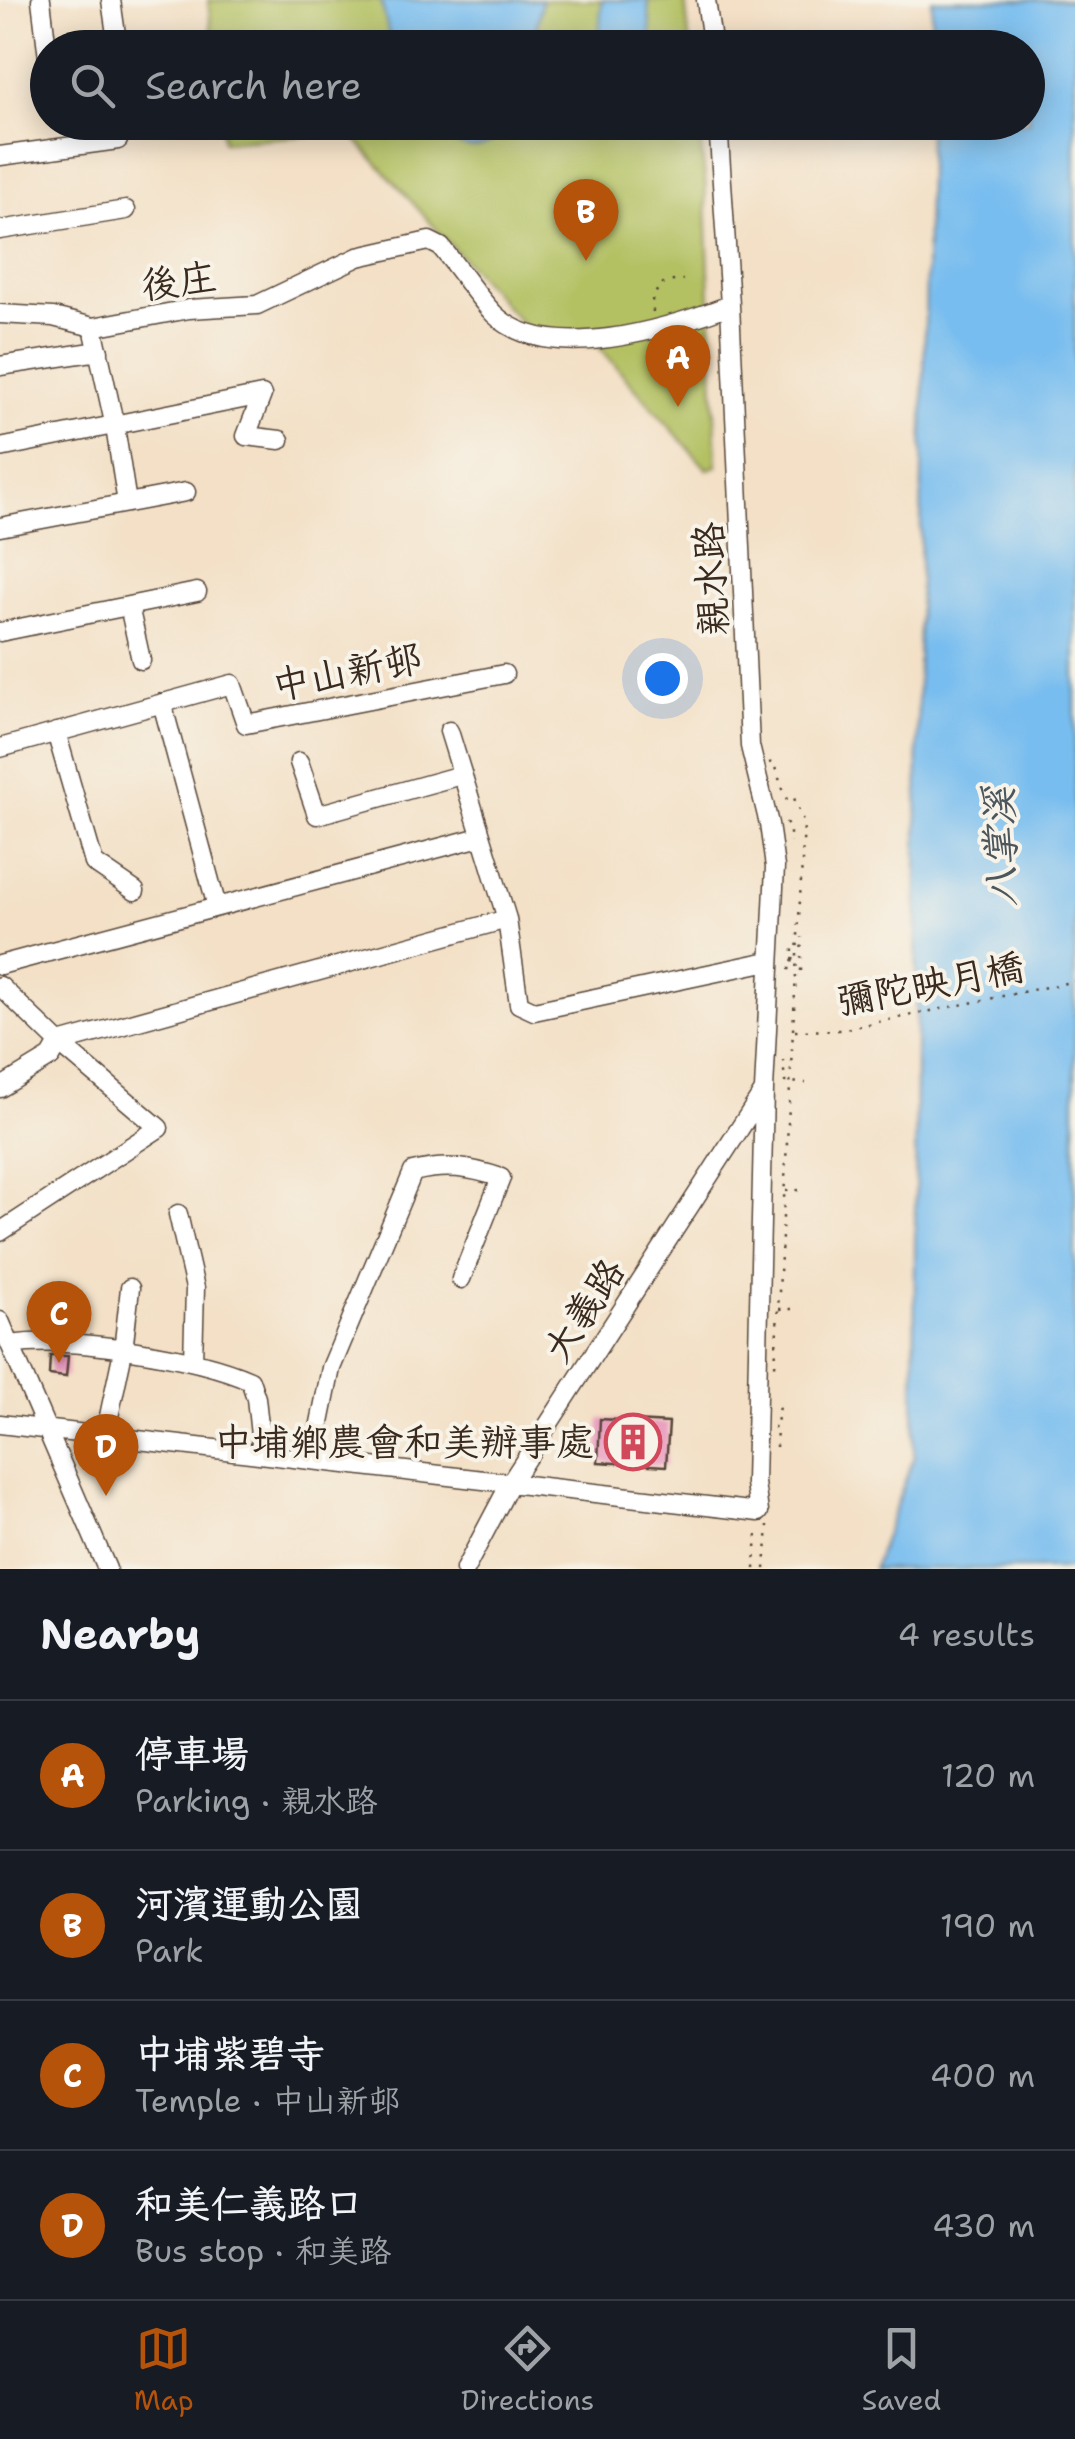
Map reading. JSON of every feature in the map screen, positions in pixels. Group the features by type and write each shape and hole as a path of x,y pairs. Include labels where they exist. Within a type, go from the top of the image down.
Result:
{"street":[{"path":"42,0 45,30"},
{"path":"111,0 115,30"},
{"path":"706,0 710,30"},
{"path":"0,156 118,140"},
{"name":"親水路","path":"719,140 750,746 775,867 778,965 764,1090 756,1483 763,1514"},
{"path":"0,230 126,210"},
{"name":"後庄","path":"0,314 53,317 93,327 189,309 257,306 358,257 429,241 442,248 496,315 516,329 569,340 652,328"},
{"path":"652,328 730,305"},
{"path":"93,327 116,427 127,504"},
{"path":"0,366 99,351"},
{"path":"0,448 262,395 246,436 280,440"},
{"path":"0,527 186,492"},
{"path":"0,632 197,592"},
{"path":"129,606 141,660"},
{"name":"中山新邨","path":"0,748 232,684 246,724 504,674"},
{"path":"162,703 217,908"},
{"name":"中山新邨","path":"449,731 507,919 519,1004 534,1011 778,965"},
{"path":"56,732 94,864 135,891"},
{"path":"299,762 316,815 461,775"},
{"path":"0,965 480,837"},
{"path":"0,1088 51,1057 58,1043 507,919"},
{"path":"0,986 58,1043 158,1128 0,1232"},
{"name":"大義路","path":"466,1569 512,1482 764,1090"},
{"path":"313,1458 331,1368 412,1172 434,1166 469,1167 501,1178 462,1279"},
{"path":"178,1214 195,1288 193,1361"},
{"path":"106,1435 123,1351 130,1288"},
{"path":"0,1322 107,1569"},
{"path":"11,1345 38,1341 193,1361 250,1380 256,1398 262,1453"},
{"path":"0,1424 763,1514"}],"path":[{"path":"652,328 652,297 664,282 683,280"},
{"path":"773,762 787,800 794,798 804,824 782,1191 776,1368"},
{"path":"778,965 792,969 802,937"},
{"path":"787,948 793,950 801,972"},
{"name":"彌陀映月橋","path":"793,1031 840,1030 1075,981"},
{"path":"783,1053 788,1082 784,1090"},
{"path":"788,1082 806,1083"},
{"path":"782,1191 799,1190"},
{"path":"778,1308 793,1309"},
{"path":"775,1427 779,1404"},
{"path":"774,1407 774,1446"},
{"path":"754,1569 763,1514"},
{"path":"763,1514 765,1569"}],"green space":[{"path":"208,0 685,0 688,30 211,30"},
{"path":"356,140 700,140 717,466 707,469 598,346 539,343"}],"water":[{"path":"381,0 542,0 536,30 388,30"},
{"path":"602,0 648,0 651,30 599,30"},
{"name":"八掌溪","path":"932,0 1075,0 1075,1569 873,1569 914,1456 918,674 929,140 1045,140 1045,30 931,30"},
{"path":"450,140 493,140 480,147"}],"building":[{"path":"50,1356 68,1356 66,1377 49,1375"},
{"name":"中埔鄉農會和美辦事處","path":"600,1419 669,1423 666,1466 598,1462"}],"place":[{"name":"河濱運動公園","path":"586,261"},
{"name":"停車場","path":"678,407"},
{"name":"中埔紫碧寺","path":"59,1363"},
{"name":"中埔鄉農會和美辦事處","path":"633,1442"},
{"name":"和美仁義路口","path":"106,1496"}]}
